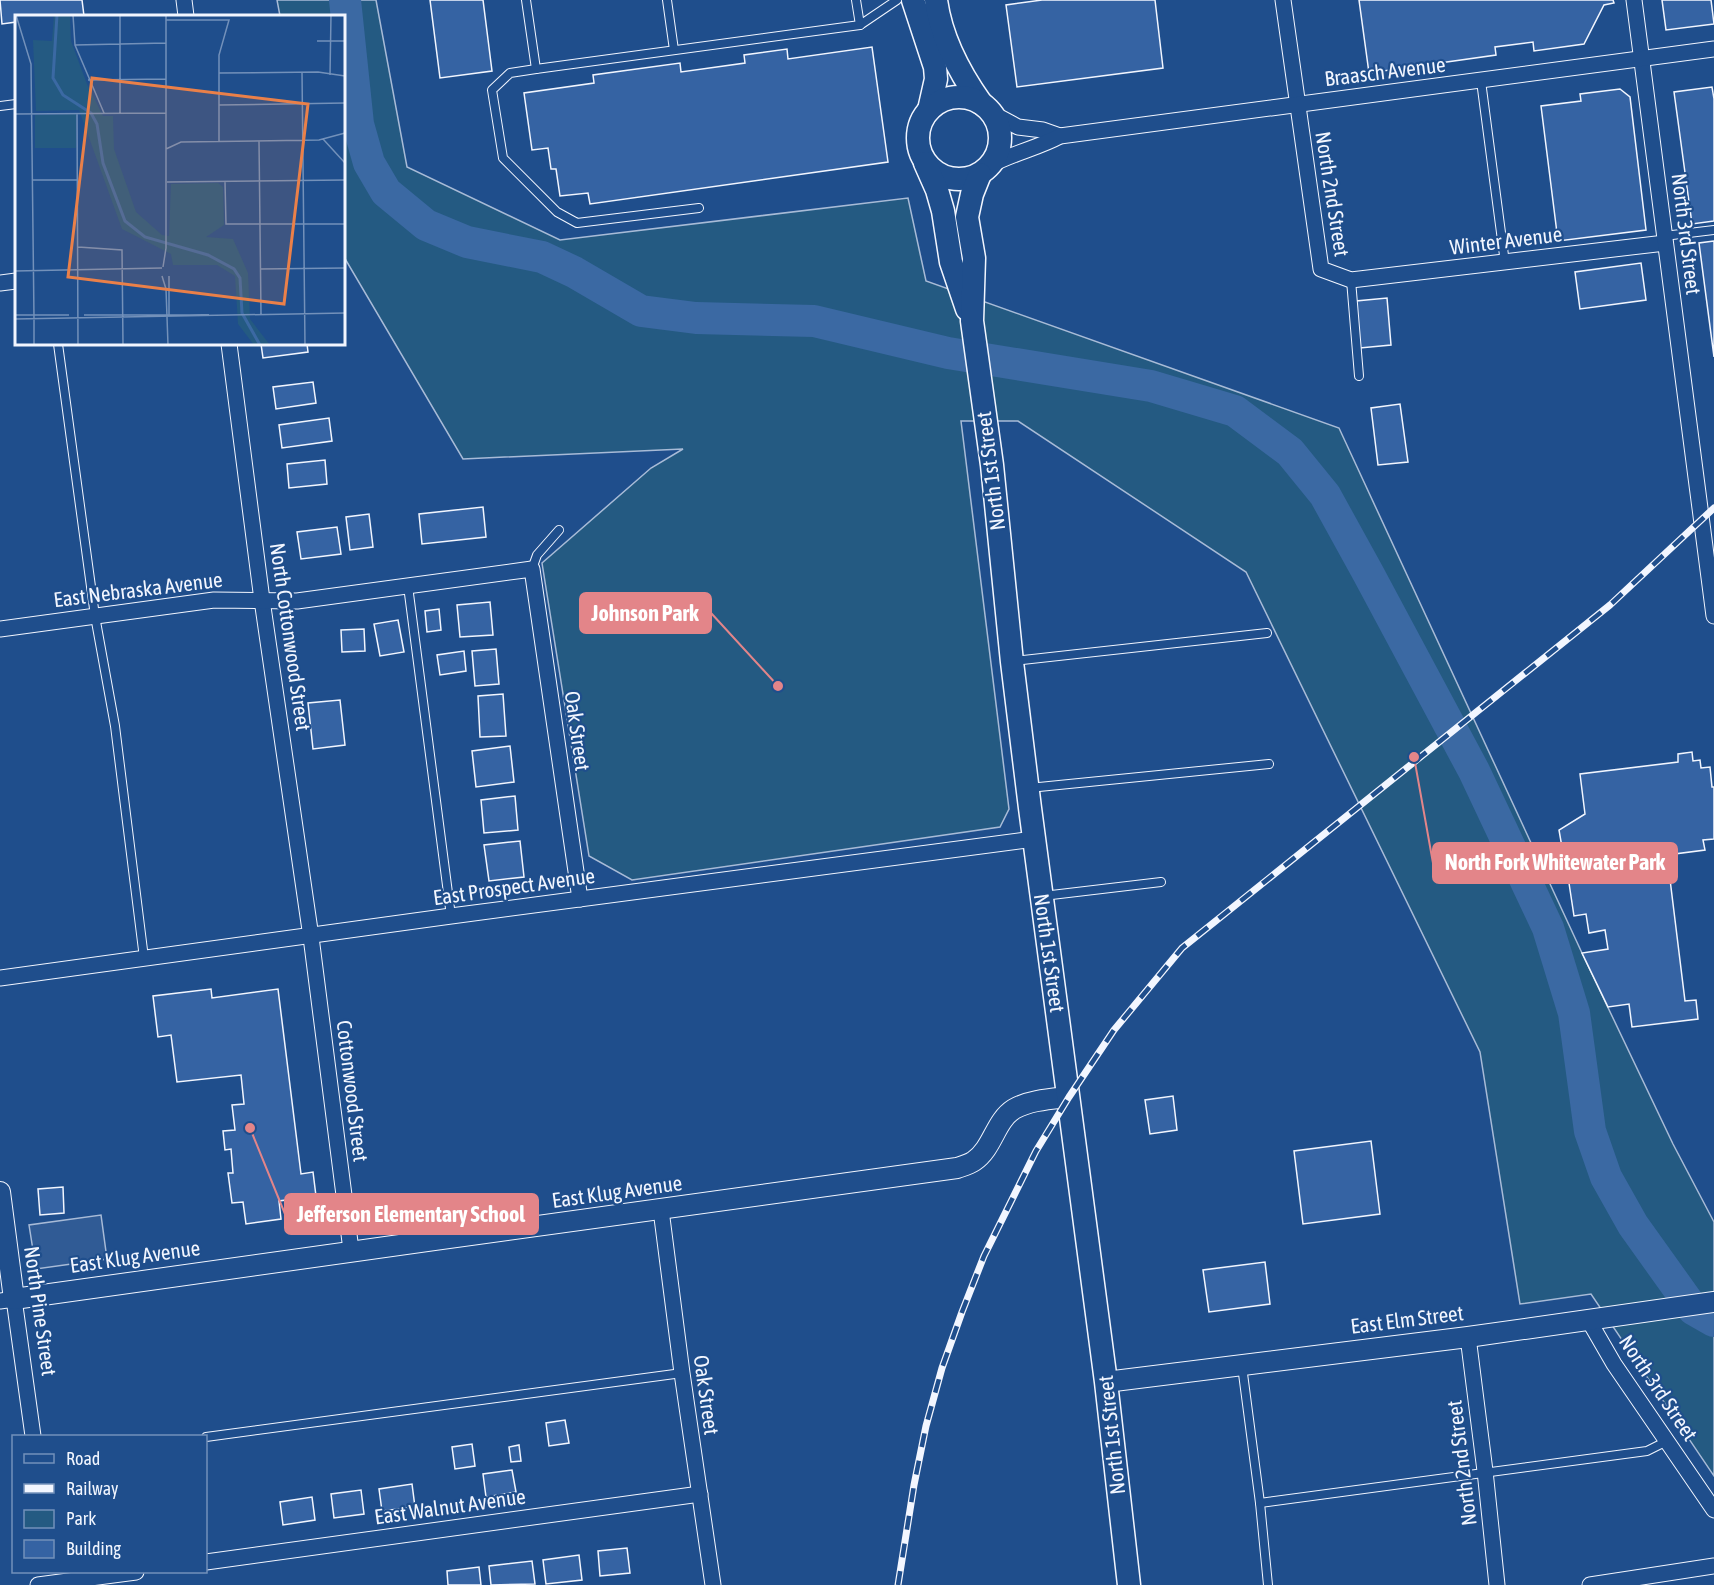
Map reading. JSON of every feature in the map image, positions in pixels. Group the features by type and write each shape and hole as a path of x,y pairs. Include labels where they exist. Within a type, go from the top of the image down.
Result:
{"main road":[{"path":"913,0 935,67 934,92 929,110"},
{"path":"936,0 942,31 965,81 986,108 999,125 1001,139 998,153 986,170 968,179 955,180 931,169 923,159 918,147 921,121 929,110 940,102 954,97 968,98 986,108"},
{"name":"North 1st Street","path":"923,159 937,190 943,211 951,262 972,321"},
{"name":"North 1st Street","path":"986,170 972,194 967,217 974,258 972,321 1012,662 1106,1382 1129,1585"}],"street":[{"path":"184,0 186,15"},
{"name":"North 2nd Street","path":"1283,0 1321,269 1351,280"},
{"name":"North 3rd Street","path":"1634,0 1703,516 1714,616"},
{"name":"Braasch Avenue","path":"986,170 1006,157 1044,145 1060,136 1714,49"},
{"name":"Braasch Avenue","path":"986,108 1018,128 1043,130 1060,136"},
{"name":"Winter Avenue","path":"1351,280 1505,263 1665,240"},
{"path":"0,283 15,281"},
{"name":"North Cottonwood Street","path":"229,345 262,600 311,937"},
{"name":"East Nebraska Avenue","path":"0,629 214,600 297,601 532,569"},
{"name":"Oak Street","path":"532,569 580,899"},
{"name":"East Prospect Avenue","path":"0,978 1034,839"},
{"name":"Cottonwood Street","path":"311,937 351,1250"},
{"name":"East Klug Avenue","path":"7,1300 351,1250 661,1210 957,1168 974,1161 986,1150 1002,1121 1014,1109 1037,1101 1069,1097"},
{"name":"North Pine Street","path":"0,1192 7,1300 33,1435"},
{"name":"Oak Street","path":"661,1210 713,1585"},
{"name":"East Elm Street","path":"1106,1382 1714,1302"},
{"name":"North 3rd Street","path":"1588,1318 1614,1364 1714,1510"},
{"name":"North 2nd Street","path":"1468,1336 1497,1585"},
{"name":"East Walnut Avenue","path":"207,1562 700,1494"},
{"path":"1590,1585 1714,1566"},
{"path":"49,1581 126,1573"}],"lane":[{"path":"526,0 536,69"},
{"path":"667,0 674,50"},
{"path":"856,0 860,25"},
{"path":"699,208 577,223 557,212 503,158 492,90 510,73 860,25 897,0"},
{"path":"1480,81 1505,263"},
{"path":"0,106 15,104"},
{"path":"1665,240 1714,230"},
{"name":"North 2nd Street","path":"1351,280 1359,376"},
{"path":"58,345 95,616 115,726 144,958"},
{"path":"532,569 537,555 559,530"},
{"path":"408,586 451,916"},
{"path":"1012,662 1267,633"},
{"path":"1028,788 1269,764"},
{"path":"1042,896 1161,882"},
{"path":"1242,1365 1268,1585"},
{"path":"207,1437 682,1372"},
{"path":"1260,1503 1647,1451 1668,1440"}],"green space":[{"path":"277,0 376,0 407,167 560,240 908,198 926,281 1339,428 1582,953 1673,1144 1714,1222 1714,1476 1591,1294 1520,1304 1480,1052 1246,572 1018,421 961,421 1009,809 1000,827 632,880 589,856 542,563 651,468 683,449 463,459 345,259 345,15 280,15"}],"shaded area":[{"path":"101,1215 107,1259 36,1269 29,1225"}],"building":[{"path":"0,0 82,0 84,15 15,15 15,22 2,24"},
{"path":"430,0 483,0 492,71 440,78"},
{"path":"1042,0 1155,0 1163,68 1017,87 1006,5"},
{"path":"1359,0 1613,0 1614,3 1604,5 1584,44 1534,51 1533,42 1495,47 1496,55 1369,73"},
{"path":"1662,0 1711,0 1714,24 1666,30"},
{"path":"872,47 888,162 590,204 588,193 560,196 556,169 551,169 548,148 532,150 524,93 594,83 593,75 680,63 681,72 745,63 744,55 787,49 788,59"},
{"path":"1712,87 1714,99 1714,221 1692,224 1674,92"},
{"path":"1620,89 1630,97 1646,230 1558,241 1541,106 1581,101 1580,94"},
{"path":"1714,241 1714,357 1699,243"},
{"path":"1641,263 1646,300 1580,309 1575,272"},
{"path":"1387,298 1391,345 1360,348 1356,301"},
{"path":"261,345 307,345 308,352 263,358"},
{"path":"313,382 316,403 276,409 273,387"},
{"path":"1400,404 1408,462 1378,465 1371,408"},
{"path":"329,418 332,441 282,448 279,425"},
{"path":"325,460 327,484 289,488 287,464"},
{"path":"483,507 486,537 422,544 419,514"},
{"path":"369,514 373,547 350,550 346,517"},
{"path":"337,527 341,554 301,559 297,532"},
{"path":"490,602 493,635 460,637 457,605"},
{"path":"439,609 441,630 427,632 425,611"},
{"path":"398,620 404,652 380,656 374,624"},
{"path":"364,629 365,651 342,652 341,630"},
{"path":"496,649 499,684 475,686 472,651"},
{"path":"464,651 466,671 440,675 437,655"},
{"path":"503,694 506,736 480,737 478,696"},
{"path":"340,700 345,745 313,749 308,703"},
{"path":"510,746 514,782 476,787 472,751"},
{"path":"1692,752 1693,761 1700,760 1701,768 1710,767 1712,787 1714,787 1714,839 1703,840 1705,850 1667,855 1685,1001 1696,1000 1698,1019 1632,1027 1629,1004 1608,1007 1582,953 1608,949 1605,930 1589,933 1586,914 1574,916 1567,870 1588,867 1585,850 1563,853 1559,830 1585,814 1580,774 1678,762 1678,754"},
{"path":"515,796 518,830 484,833 481,800"},
{"path":"520,841 524,877 489,881 484,845"},
{"path":"211,989 212,998 278,989 301,1174 313,1172 316,1196 279,1201 281,1219 246,1224 243,1202 232,1203 228,1173 233,1173 231,1149 225,1150 223,1131 235,1130 232,1105 244,1104 241,1075 177,1082 171,1035 158,1037 153,996"},
{"path":"1173,1096 1177,1130 1150,1134 1145,1100"},
{"path":"1371,1141 1380,1214 1303,1224 1294,1151"},
{"path":"63,1187 64,1213 40,1215 38,1189"},
{"path":"1265,1262 1270,1304 1209,1312 1203,1270"},
{"path":"565,1420 569,1443 549,1446 546,1423"},
{"path":"472,1444 475,1466 455,1469 452,1447"},
{"path":"519,1445 521,1461 511,1462 509,1447"},
{"path":"512,1470 516,1492 486,1497 483,1474"},
{"path":"412,1484 415,1507 382,1511 379,1489"},
{"path":"361,1490 364,1514 334,1518 331,1494"},
{"path":"312,1497 315,1520 283,1525 280,1502"},
{"path":"627,1548 630,1573 600,1576 598,1551"},
{"path":"579,1555 582,1580 546,1584 543,1560"},
{"path":"532,1561 535,1584 491,1585 489,1566"},
{"path":"479,1567 481,1585 448,1585 447,1571"}],"waterway":[{"path":"345,0 358,124 369,163 386,192 426,225 467,242 542,257 574,272 641,311 696,318 814,321 948,353 1151,386 1235,411 1290,452 1325,495 1368,573 1474,771 1548,928 1574,1013 1590,1131 1606,1177 1633,1225 1693,1309 1714,1321"}],"railway":[{"path":"898,1585 926,1426 942,1368 962,1312 984,1256 1036,1151 1114,1030 1182,948 1610,605 1714,508"}],"place":[{"name":"Johnson Park","path":"778,686"},
{"name":"North Fork Whitewater Park","path":"1414,757"},
{"name":"Jefferson Elementary School","path":"250,1128"}]}
